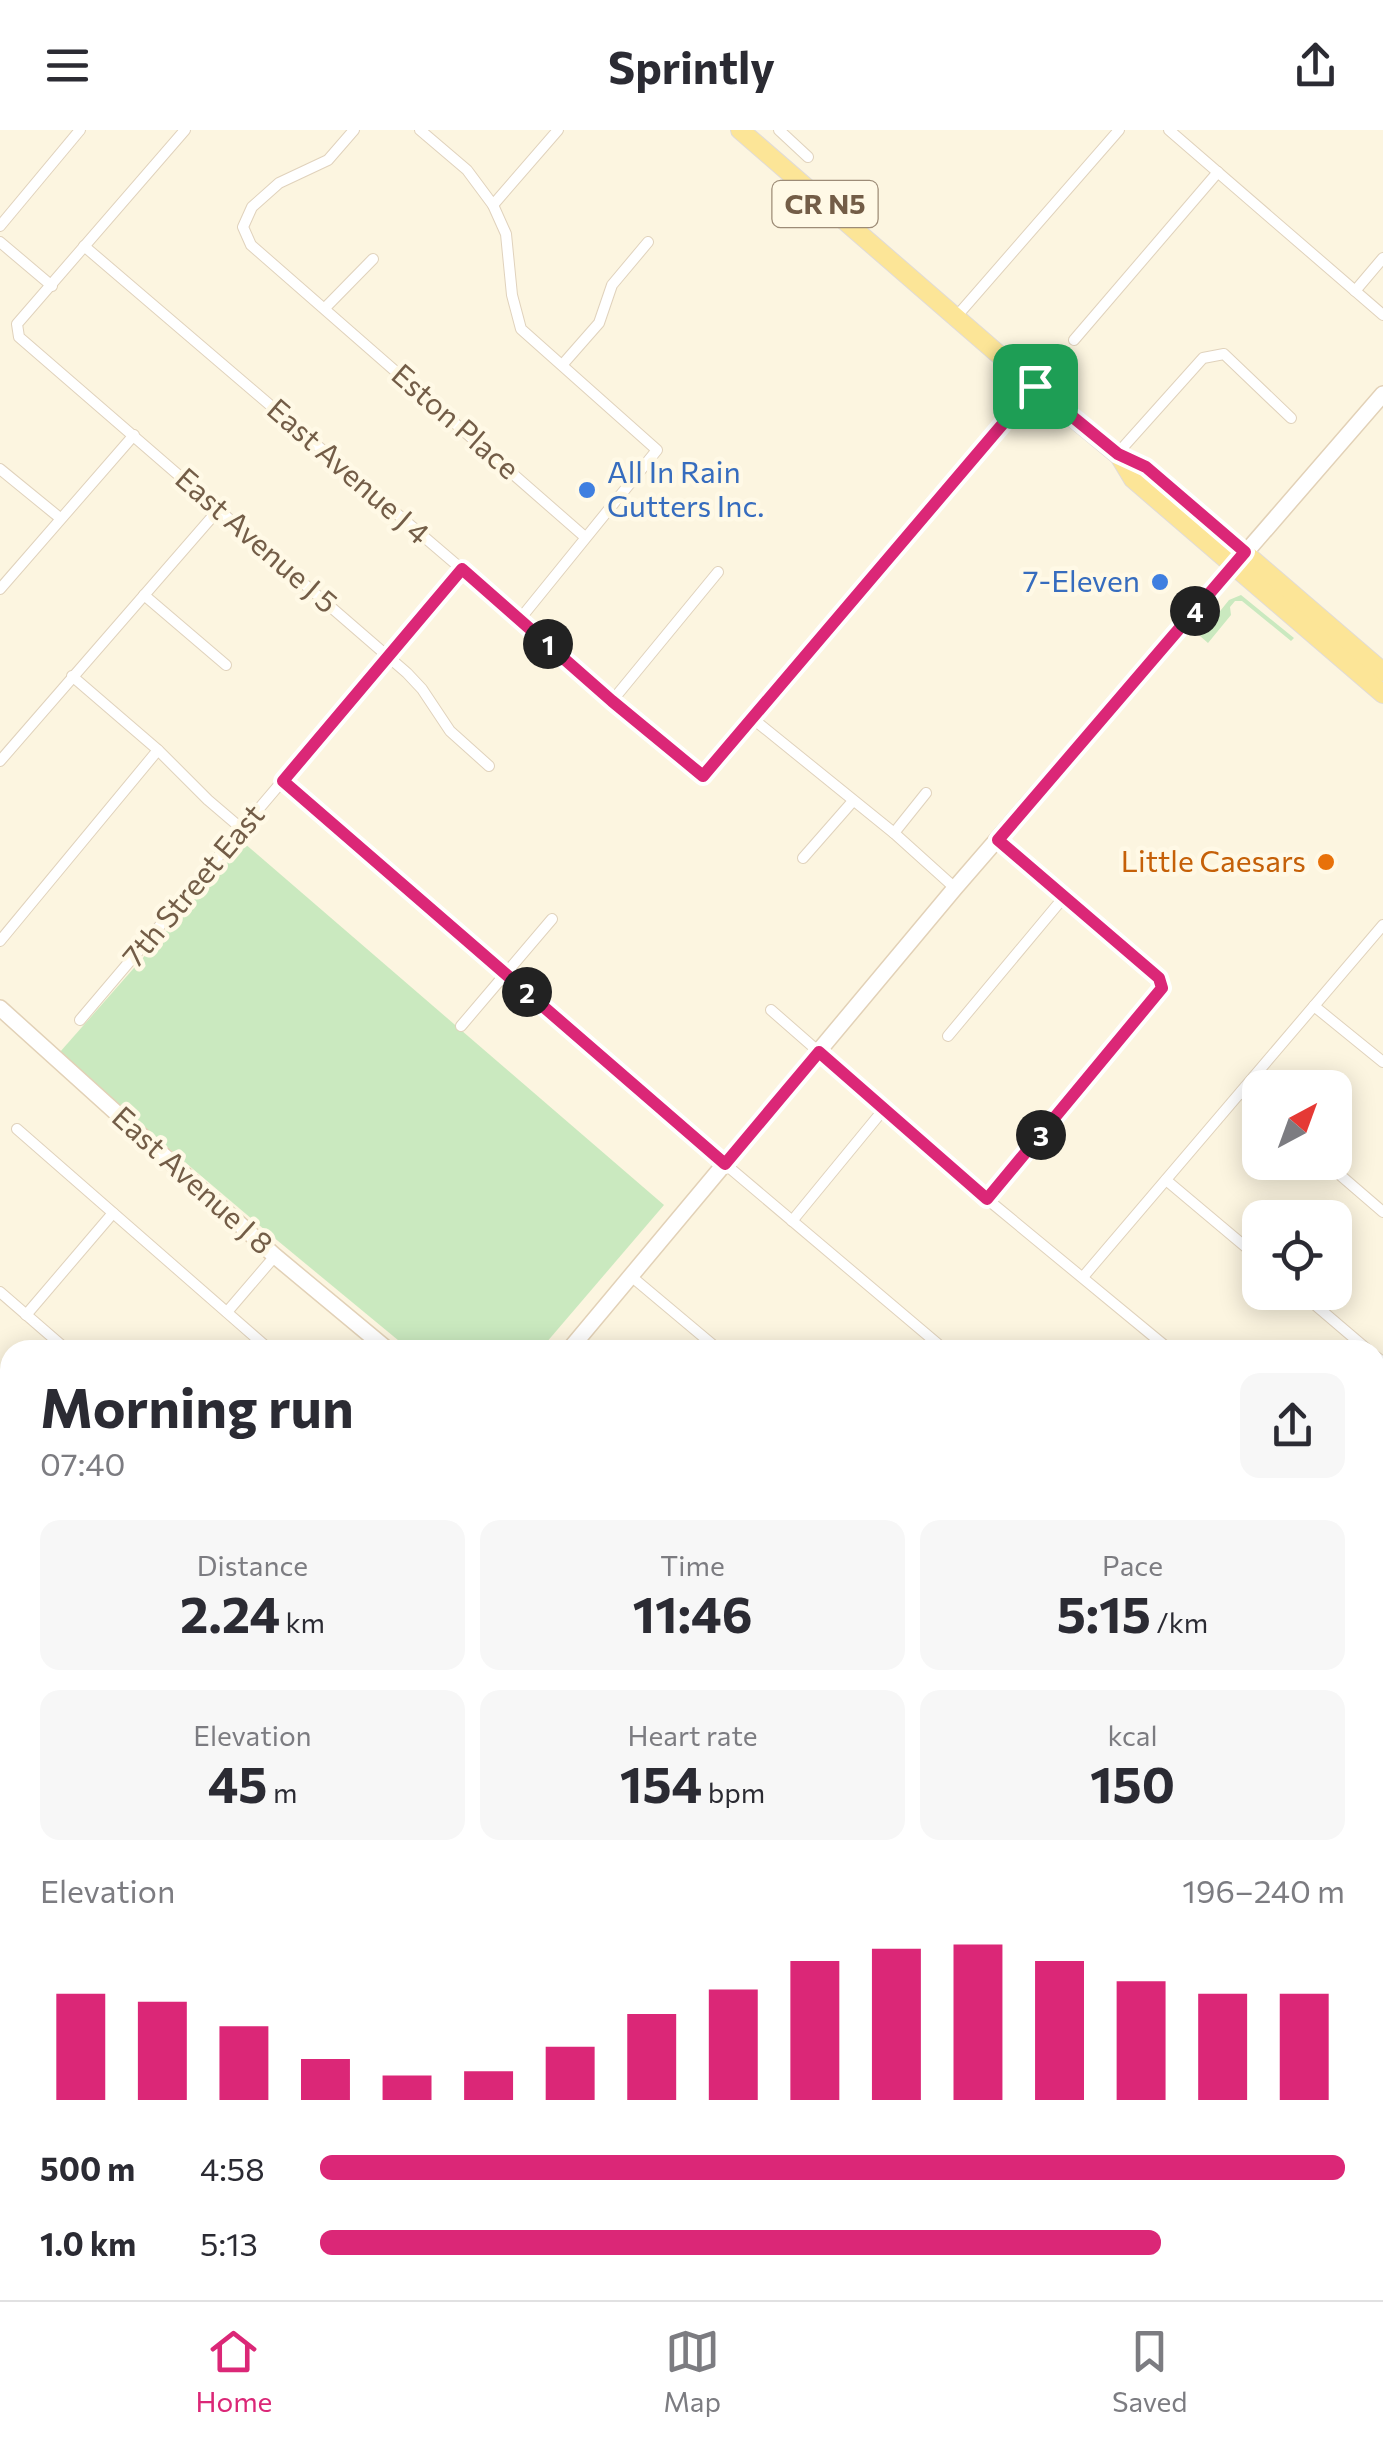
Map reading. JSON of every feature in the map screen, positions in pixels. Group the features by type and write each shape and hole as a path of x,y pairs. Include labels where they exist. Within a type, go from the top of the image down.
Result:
{"main road":[{"name":"CR N5","path":"740,130 1035,386 1118,454 1146,467 1336,655 1383,694"},
{"path":"578,1340 955,888 1383,394"},
{"name":"CR N5","path":"1240,559 1383,672"},
{"path":"1336,655 1355,659 1383,682"},
{"name":"East Avenue J 8","path":"0,1008 275,1256 376,1340"}],"street":[{"path":"0,226 80,130"},
{"path":"0,242 52,286 185,130"},
{"name":"Eston Place","path":"354,130 328,160 279,183 252,207 243,227 251,245 585,536"},
{"path":"420,130 467,170 493,206 506,234 512,295 522,329 657,450 520,619"},
{"path":"493,206 558,130"},
{"path":"779,130 808,157"},
{"path":"956,317 1119,130"},
{"path":"1169,130 1383,315"},
{"path":"1074,340 1218,172"},
{"path":"562,364 599,323 612,285 648,242"},
{"name":"East Avenue J 4","path":"84,246 703,776 752,718"},
{"path":"1355,290 1383,258"},
{"path":"325,308 374,259"},
{"name":"East Avenue J 5","path":"52,286 17,324 19,337 415,681 458,740 489,766"},
{"path":"1118,454 1202,358 1224,354 1291,418"},
{"path":"955,888 894,833 752,718 1035,386"},
{"path":"0,589 134,436"},
{"path":"0,469 60,518"},
{"path":"0,761 219,509"},
{"name":"7th Street East","path":"80,1020 462,569"},
{"path":"612,701 718,572"},
{"path":"144,595 226,666"},
{"path":"72,676 242,829"},
{"path":"0,941 158,750"},
{"path":"283,781 933,1340"},
{"path":"894,833 926,793"},
{"path":"803,858 853,801"},
{"path":"987,1199 1162,988 1159,978 998,840"},
{"path":"948,1036 1064,896"},
{"path":"461,1026 552,918"},
{"path":"1084,1277 1383,926"},
{"path":"1314,1006 1383,1062"},
{"path":"770,1010 987,1199 1158,1340"},
{"path":"792,1221 884,1109"},
{"path":"17,1129 259,1340"},
{"path":"1166,1180 1242,1244"},
{"path":"1345,1180 1383,1212"},
{"path":"26,1315 113,1213"},
{"path":"227,1312 275,1256"},
{"path":"632,1277 707,1340"},
{"path":"0,1292 55,1340"},
{"path":"1321,1310 1356,1340"}],"green space":[{"path":"1241,595 1294,638 1291,641 1242,601 1235,601 1230,607 1231,615 1208,643 1200,636 1229,600"},
{"path":"244,843 664,1205 549,1340 398,1340 61,1057 60,1052"}],"place":[{"name":"All In Rain Gutters Inc.","path":"587,490"},
{"name":"7-Eleven","path":"1160,582"},
{"name":"Little Caesars","path":"1326,862"}],"route":[{"path":"1035,386 1118,454 1146,467 1245,552 998,840 1159,978 1162,988 987,1199 819,1052 725,1164 283,781 462,569 703,776 1035,386"}]}
